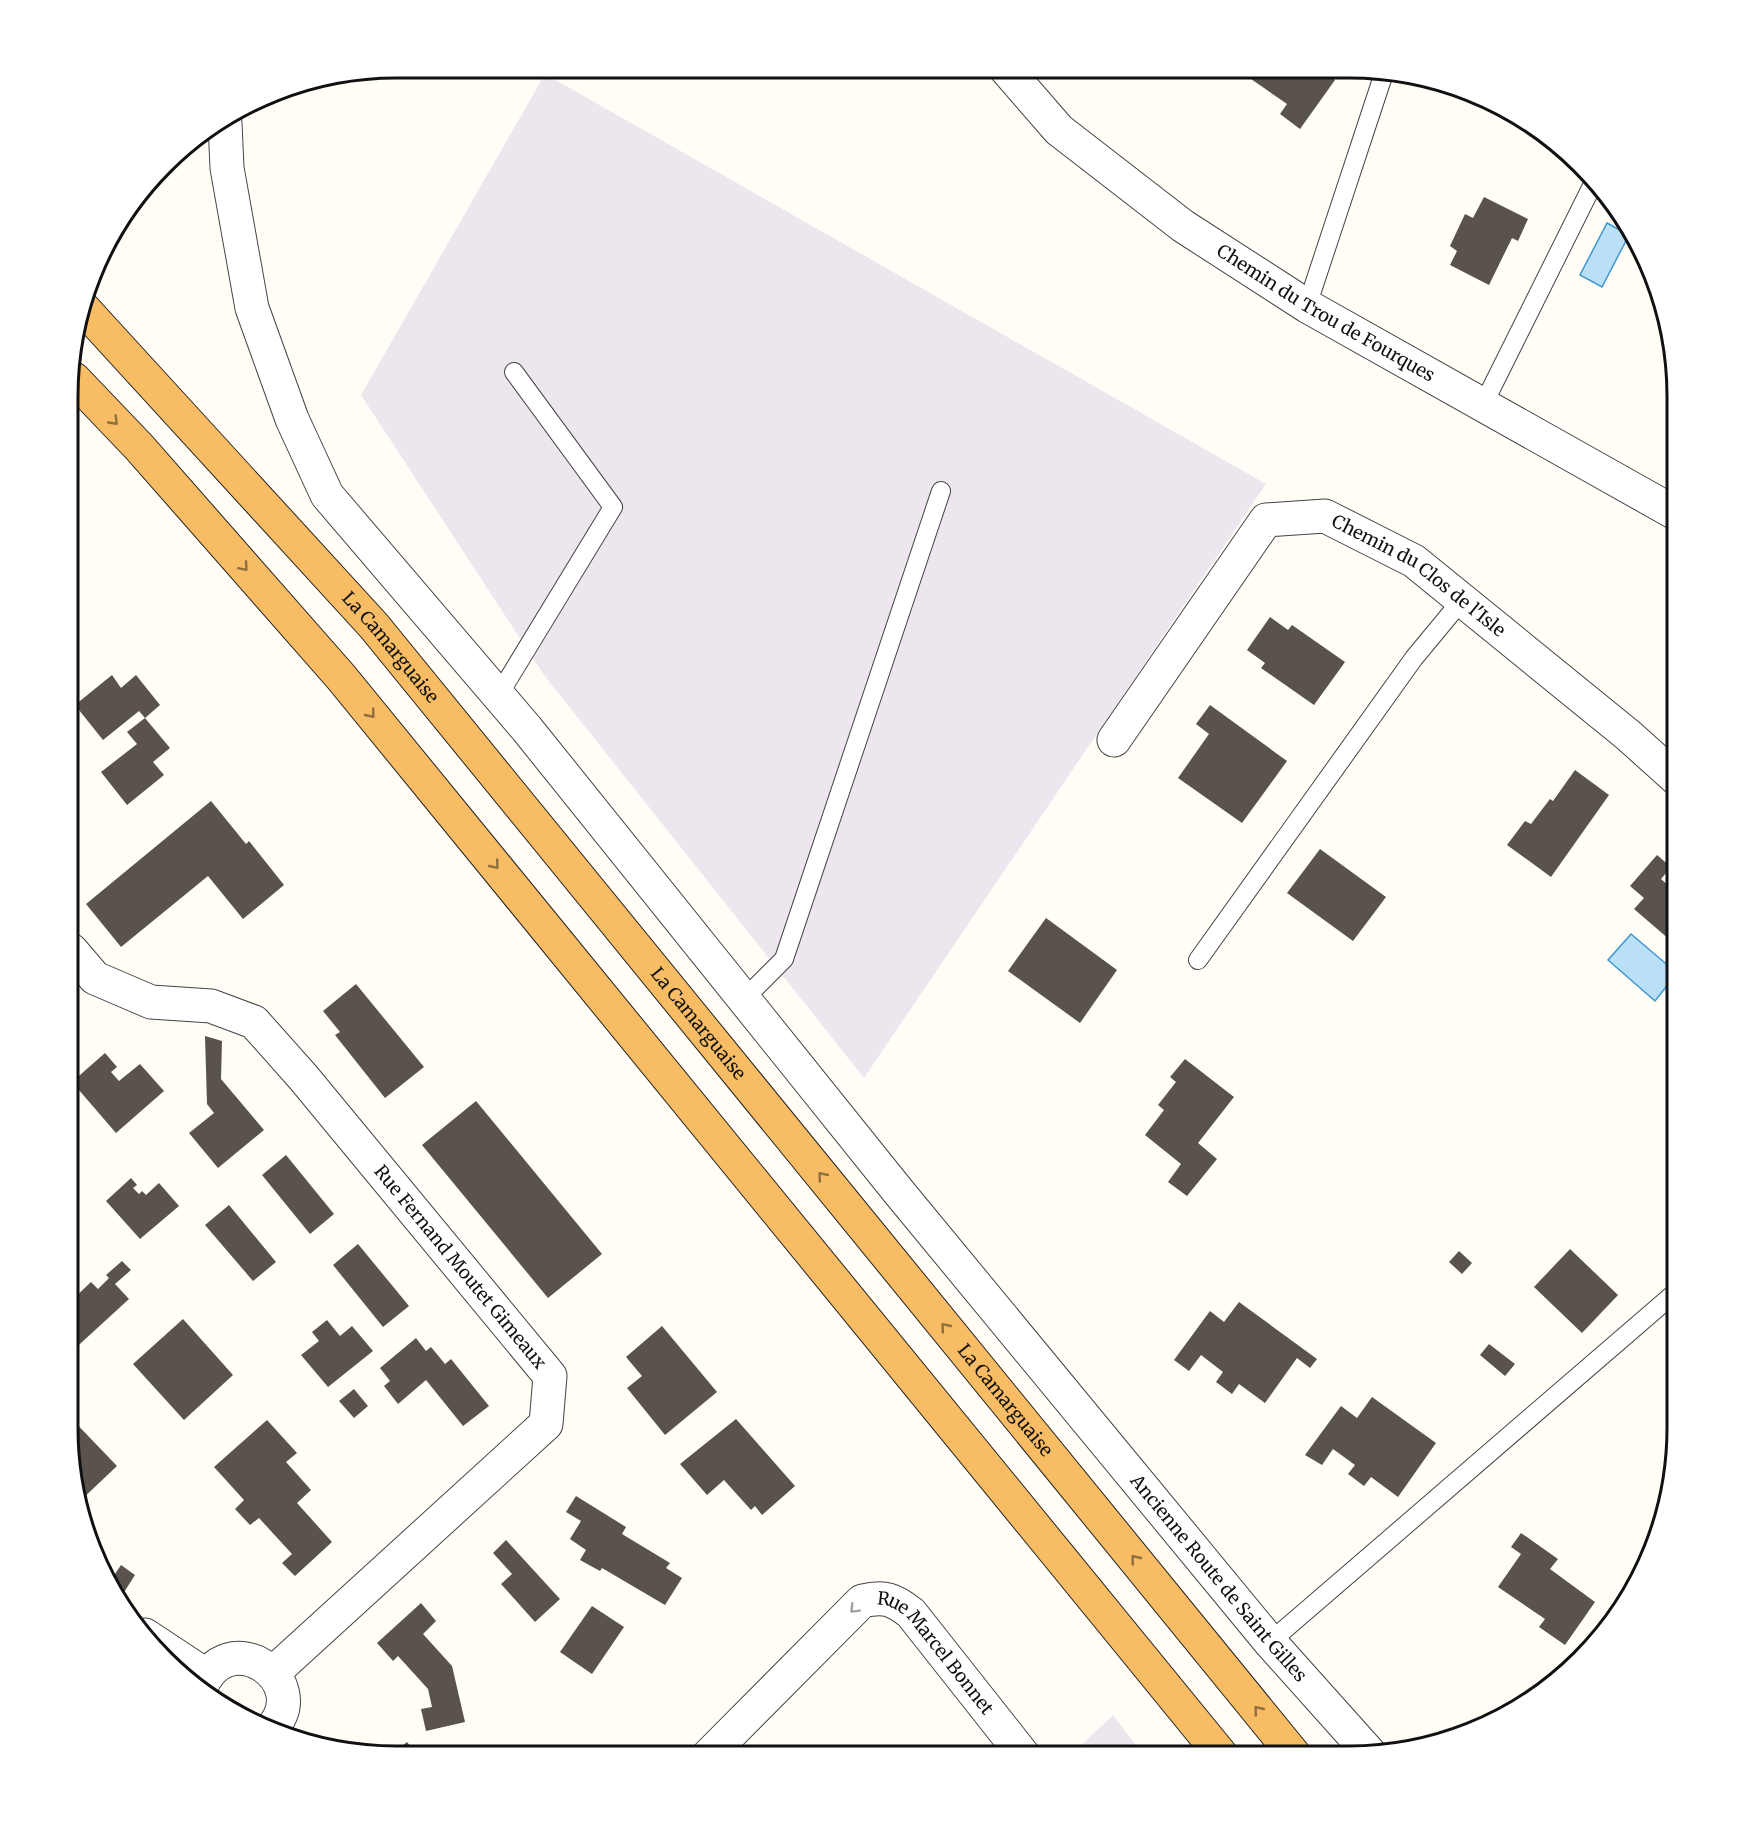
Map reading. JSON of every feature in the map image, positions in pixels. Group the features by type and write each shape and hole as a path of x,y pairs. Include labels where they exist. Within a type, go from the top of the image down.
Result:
{"highway":[{"name":"La Camarguaise","path":"89,314 374,626 1287,1746"},
{"path":"79,384 139,447 341,677 1214,1746"}],"street":[{"name":"Chemin du Trou de Fourques","path":"1014,78 1059,130 1183,226 1307,306 1667,508"},
{"name":"Ancienne Route de Saint Gilles","path":"225,128 227,168 252,308 292,419 327,495 498,696 1070,1400 1270,1642 1362,1745"},
{"name":"Chemin du Clos de l'Isle","path":"1114,740 1266,520 1325,516 1414,561 1667,769"},
{"name":"Rue Fernand Moutet Gimeaux","path":"78,958 95,978 151,1002 211,1006 254,1022 303,1077 549,1376 546,1424 273,1673"},
{"name":"Rue Marcel Bonnet","path":"718,1746 862,1601 878,1598 896,1601 911,1613 1016,1746"},
{"path":"204,1681 214,1668 225,1661 239,1658 265,1665 273,1673 281,1688 283,1701 280,1715 275,1722"}],"lane":[{"path":"1307,306 1382,80"},
{"path":"1483,405 1590,189"},
{"path":"498,696 613,507 514,372"},
{"path":"744,999 784,959 941,491"},
{"path":"1198,960 1414,658 1462,600"},
{"path":"1270,1642 1667,1300"}],"shaded area":[{"path":"543,78 552,78 1266,484 864,1078 544,675 361,395"},
{"path":"1113,1715 1136,1746 1080,1746"}],"water":[{"path":"1607,223 1620,230 1626,241 1602,287 1580,275"},
{"path":"1631,934 1667,965 1667,986 1655,1001 1608,960"}],"building":[{"path":"1250,78 1332,78 1335,80 1300,129 1280,114 1287,104"},
{"path":"1484,197 1528,219 1518,241 1512,238 1489,285 1450,265 1457,251 1450,246 1465,214 1473,218"},
{"path":"1270,617 1288,630 1292,625 1345,662 1314,705 1261,668 1265,663 1247,650"},
{"path":"112,675 121,688 136,675 160,705 145,718 139,711 103,740 78,709 78,703"},
{"path":"1210,705 1287,761 1242,823 1178,778 1209,734 1196,724"},
{"path":"145,718 170,748 153,762 164,775 127,805 101,772 137,744 127,732"},
{"path":"1575,770 1609,795 1551,877 1507,845 1525,821 1531,824 1550,799 1553,801"},
{"path":"211,801 246,844 249,841 284,885 243,919 208,876 121,947 86,904"},
{"path":"1320,849 1386,897 1353,941 1287,893"},
{"path":"1657,855 1667,864 1667,872 1661,879 1667,884 1667,937 1634,909 1644,898 1630,886"},
{"path":"1046,918 1117,970 1080,1023 1008,971"},
{"path":"356,984 424,1067 385,1098 335,1035 340,1032 323,1011"},
{"path":"205,1036 222,1041 221,1079 264,1130 218,1168 189,1133 214,1113 207,1104"},
{"path":"105,1053 117,1067 111,1072 119,1081 140,1064 164,1091 116,1133 78,1089 78,1077"},
{"path":"1185,1059 1234,1097 1198,1143 1217,1159 1187,1196 1168,1182 1181,1164 1145,1135 1164,1110 1158,1105 1176,1082 1170,1077"},
{"path":"476,1101 602,1254 548,1298 422,1145"},
{"path":"286,1155 334,1214 310,1234 262,1175"},
{"path":"131,1178 137,1185 133,1188 139,1194 142,1191 146,1195 159,1183 179,1206 140,1239 106,1201"},
{"path":"229,1205 276,1262 253,1281 205,1225"},
{"path":"358,1244 409,1306 383,1327 333,1265"},
{"path":"1570,1249 1618,1295 1582,1333 1534,1287"},
{"path":"1459,1251 1472,1263 1462,1274 1449,1262"},
{"path":"122,1261 131,1270 115,1284 129,1299 78,1346 78,1294 91,1282 98,1289 109,1278 106,1275"},
{"path":"1239,1302 1317,1359 1310,1368 1297,1358 1265,1403 1239,1384 1232,1394 1216,1382 1223,1372 1201,1355 1189,1371 1174,1360 1210,1311 1224,1322"},
{"path":"183,1319 233,1375 184,1420 133,1364"},
{"path":"327,1320 340,1336 352,1326 373,1351 328,1387 301,1355 319,1341 312,1332"},
{"path":"662,1326 717,1392 665,1435 627,1388 642,1376 626,1357"},
{"path":"416,1338 426,1351 431,1347 445,1364 451,1359 489,1406 463,1426 426,1380 398,1404 384,1386 390,1381 380,1368"},
{"path":"1489,1344 1515,1364 1505,1376 1480,1355"},
{"path":"354,1389 368,1406 354,1418 339,1401"},
{"path":"1372,1397 1436,1443 1398,1497 1371,1477 1364,1486 1348,1474 1355,1465 1333,1449 1322,1465 1305,1455 1341,1406 1357,1418"},
{"path":"736,1419 795,1486 762,1515 755,1506 751,1510 724,1480 707,1495 680,1464"},
{"path":"267,1420 297,1453 286,1462 311,1490 297,1503 332,1542 295,1576 282,1563 292,1554 259,1518 250,1525 235,1509 244,1500 214,1467"},
{"path":"78,1425 117,1466 85,1496"},
{"path":"576,1496 626,1527 622,1534 670,1563 666,1568 682,1578 665,1605 602,1568 600,1571 580,1560 586,1550 570,1539 581,1521 566,1512"},
{"path":"1521,1533 1558,1559 1550,1569 1595,1602 1565,1645 1539,1627 1545,1619 1498,1587 1521,1554 1511,1547"},
{"path":"506,1540 560,1599 535,1622 501,1584 512,1574 493,1553"},
{"path":"121,1565 135,1575 124,1592 114,1575"},
{"path":"421,1603 436,1621 423,1634 452,1666 465,1722 426,1731 421,1709 432,1707 428,1689 398,1656 393,1661 377,1643"},
{"path":"592,1606 624,1627 592,1674 560,1652"}]}
